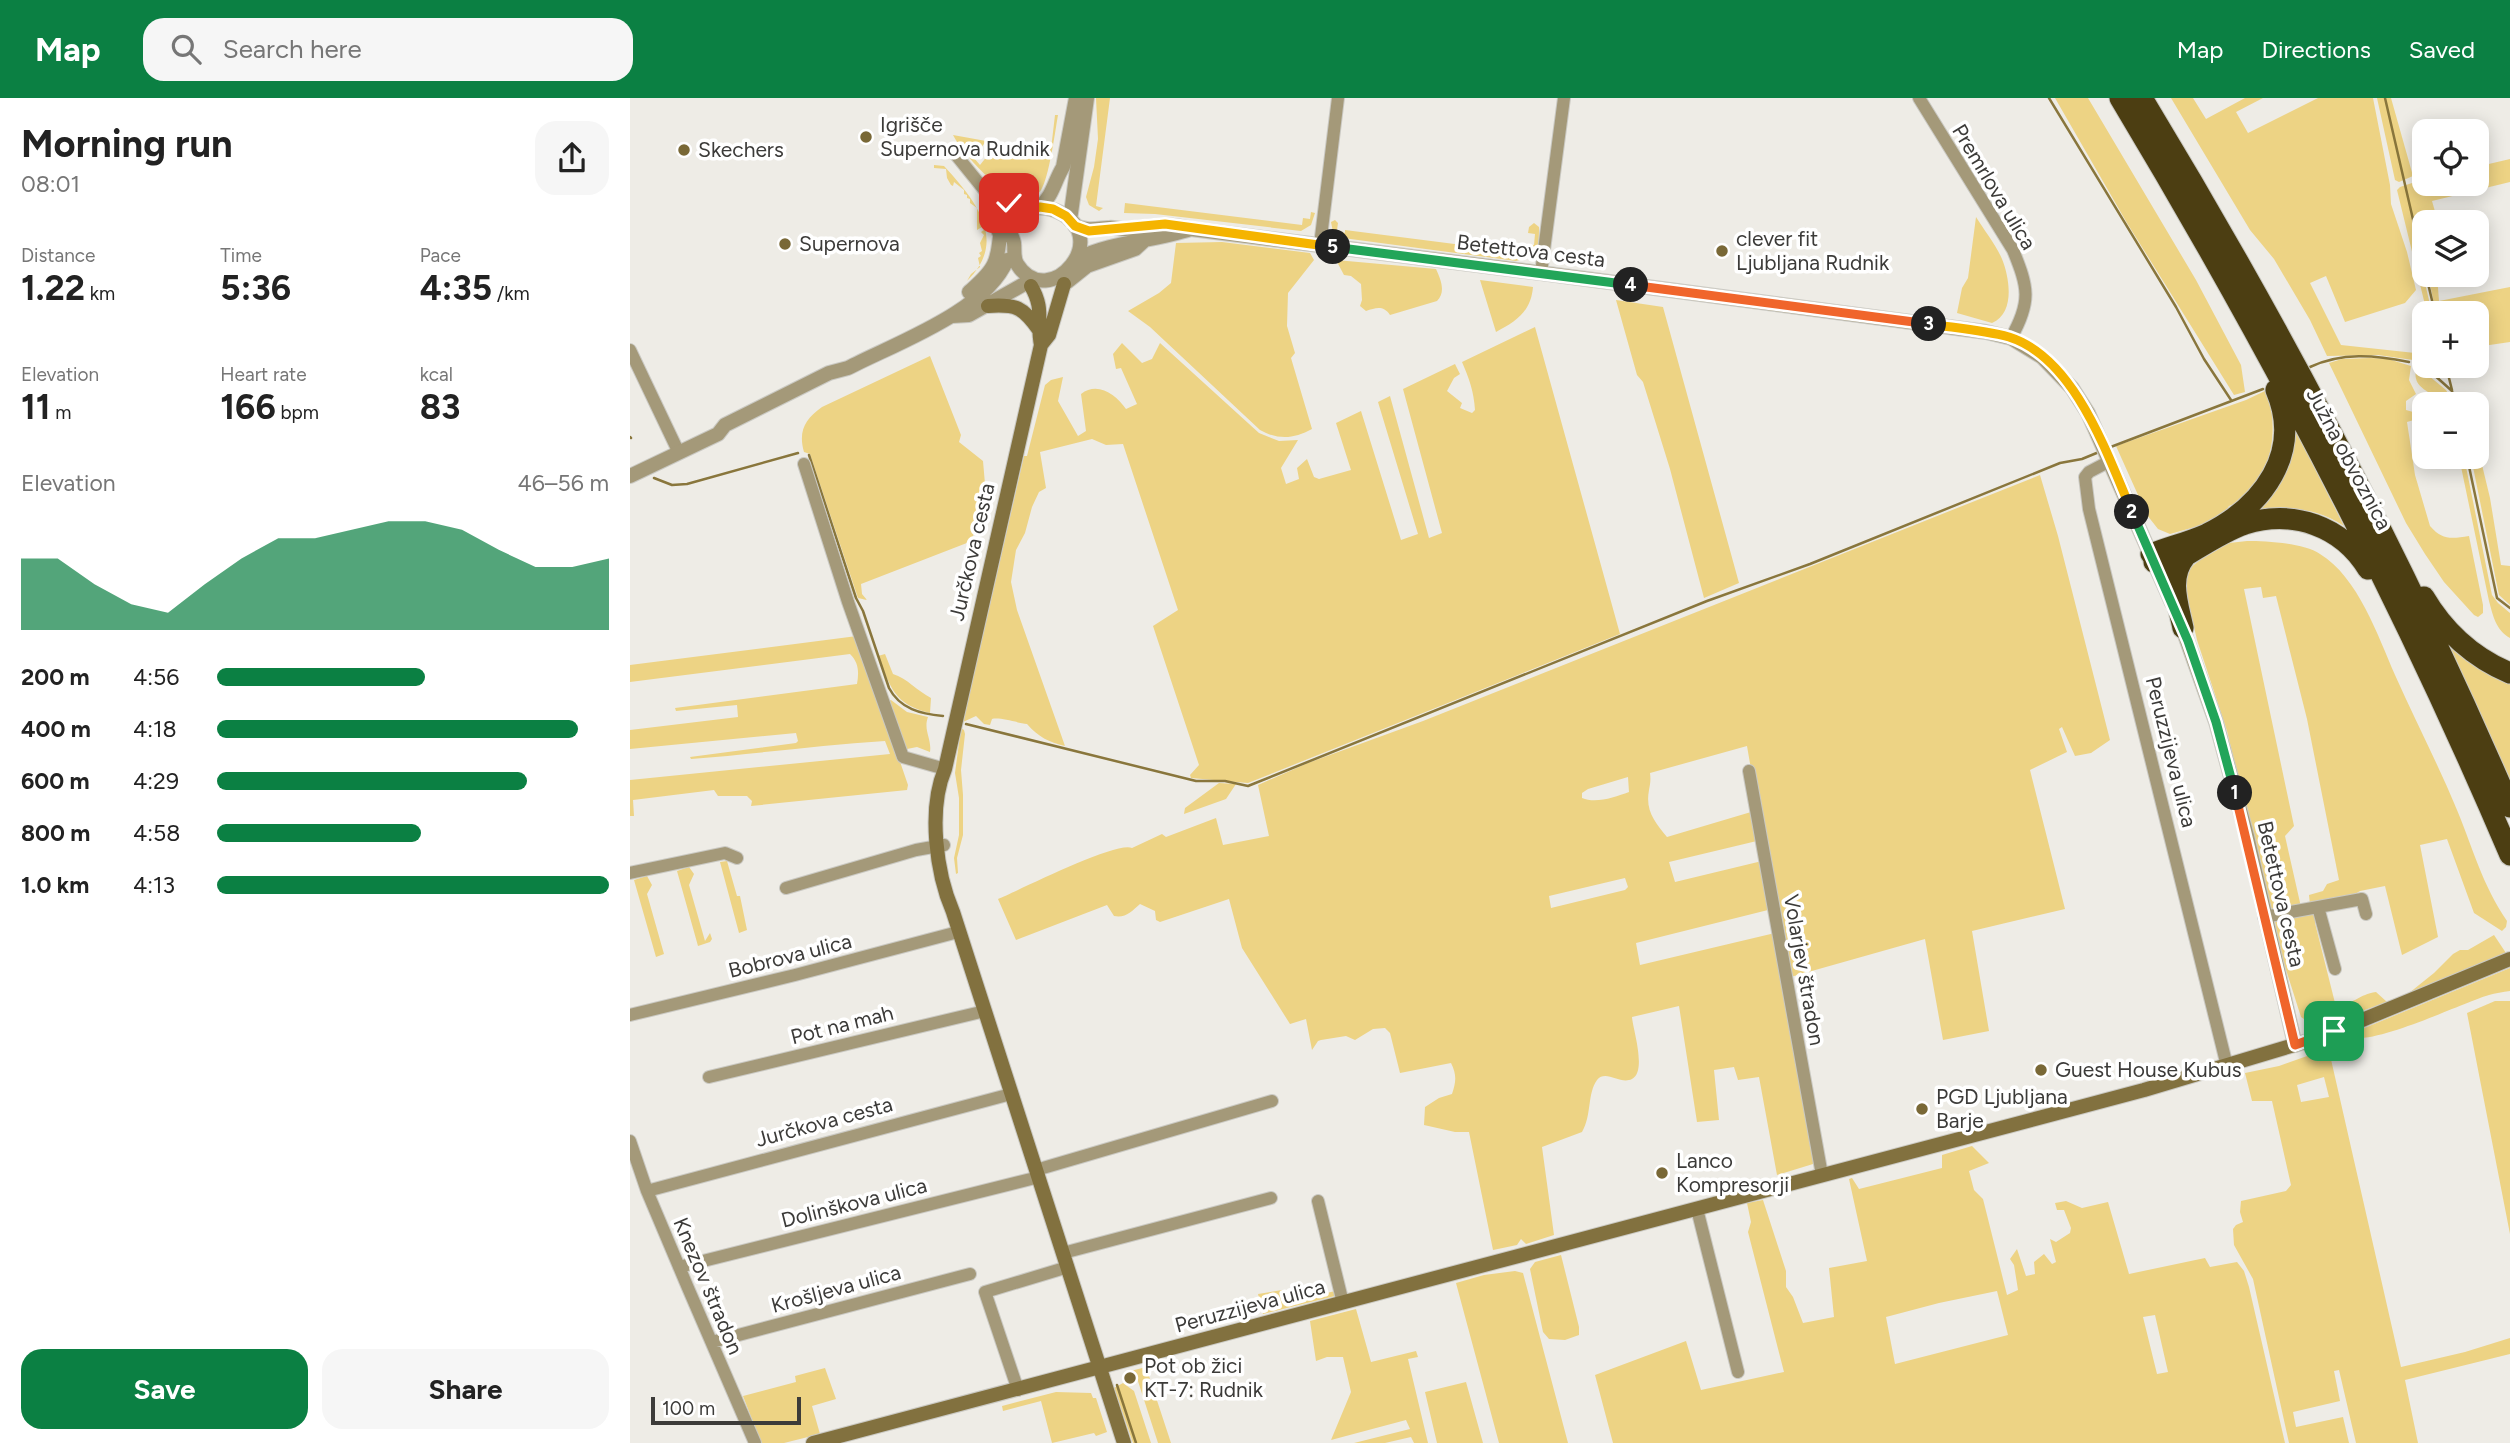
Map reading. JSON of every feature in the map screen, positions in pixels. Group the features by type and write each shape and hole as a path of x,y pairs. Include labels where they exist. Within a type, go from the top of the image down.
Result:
{"highway":[{"name":"Južna obvoznica","path":"2120,98 2174,188 2318,450 2411,637 2510,855"},
{"name":"Južna obvoznica","path":"2142,98 2212,214 2382,533 2510,807"},
{"path":"2153,558 2206,534 2249,505 2271,479 2279,461 2284,437 2282,411 2277,394 2189,229 2174,188"},
{"path":"2153,558 2167,565 2224,534 2261,520 2289,519 2314,524 2339,537 2361,558 2387,606 2411,637"},
{"path":"2382,533 2400,552 2427,603 2454,635 2475,654 2510,673"},
{"path":"2183,628 2174,580 2178,566 2185,557"}],"main road":[{"name":"Jurčkova cesta","path":"1025,280 1040,303 1040,338 945,769 939,783 941,846 958,932 1124,1443"},
{"name":"Jurčkova cesta","path":"1040,338 1049,335 1052,319 1050,311 1057,283"},
{"path":"988,306 1010,305 1022,310 1040,338"},
{"name":"Peruzzijeva ulica","path":"813,1443 2227,1066 2295,1045 2510,959"}],"street":[{"path":"1005,231 1059,202 1076,98"},
{"path":"952,316 969,315 988,306 1025,280 1057,283 1055,269 1066,261 1071,252 1087,98"},
{"path":"1320,245 1338,98"},
{"path":"1541,272 1564,98"},
{"name":"Premrlova ulica","path":"1919,98 2013,250 2022,272 2027,296 2011,338"},
{"path":"952,149 984,189 1005,231 1014,242 1015,258 1025,280"},
{"path":"984,189 1023,211 1046,211 1074,231 1077,259"},
{"path":"952,316 994,263 1005,231 1023,211"},
{"name":"Betettova cesta","path":"1074,231 1165,224 1541,272 1986,332 2011,338 2042,357 2072,388 2088,413 2183,628 2216,722 2295,1045"},
{"name":"Betettova cesta","path":"1057,283 1077,259 1109,247 1147,238 1172,236 1191,229"},
{"path":"630,477 718,434 725,425 829,373 848,368 952,316 997,278 1007,260 1005,231"},
{"name":"Betettova cesta","path":"1057,283 1087,266 1135,249 1147,238"},
{"path":"1007,260 1025,280"},
{"path":"630,350 679,453"},
{"name":"Peruzzijeva ulica","path":"2106,453 2085,477 2089,509 2227,1066"},
{"path":"804,464 848,602 903,757 945,769"},
{"name":"Volarjev štradon","path":"1749,771 1822,1175"},
{"path":"786,888 916,850 941,846"},
{"path":"630,873 725,853 737,858"},
{"path":"2264,917 2362,899 2366,914"},
{"path":"2318,907 2335,969"},
{"name":"Bobrova ulica","path":"630,1015 958,932"},
{"name":"Pot na mah","path":"709,1077 985,1011"},
{"name":"Jurčkova cesta","path":"647,1191 1011,1094"},
{"path":"1037,1173 1272,1101"},
{"name":"Knezov štradon","path":"630,1141 647,1191 755,1443"},
{"name":"Dolinškova ulica","path":"679,1267 1037,1173"},
{"path":"1018,1390 985,1292 1065,1260 1270,1198"},
{"path":"1318,1201 1343,1303"},
{"path":"1697,1209 1738,1373"},
{"name":"Krošljeva ulica","path":"712,1342 970,1274"}],"shaded area":[{"path":"1096,98 1110,98 1096,206 1103,208 1099,211 1089,205 1086,197 1098,139"},
{"path":"2055,98 2088,98 2196,280 2241,365 2245,392 2234,395 2127,223"},
{"path":"2171,98 2193,98 2206,119 2245,98 2263,98 2236,112 2248,133 2318,98 2373,98 2390,185 2391,204 2407,252 2412,287 2416,290 2405,303 2345,322 2326,276 2310,283 2341,345 2412,353 2412,360 2378,355 2327,356 2310,320 2274,259 2250,230"},
{"path":"2377,98 2391,98 2412,172 2412,176 2399,182 2395,180"},
{"path":"1055,115 1058,115 1047,176 1041,190 1031,197 1019,197 992,181 967,156 953,135 986,141 974,158 980,165 988,155 996,153 998,143 1051,149"},
{"path":"2510,159 2510,182 2489,187 2489,164"},
{"path":"934,165 944,166 967,193 977,208 970,203 964,190 954,182 953,186 951,185 946,169 934,168"},
{"path":"2412,183 2412,196 2453,196 2432,201 2435,210 2412,210 2412,252 2397,190"},
{"path":"1125,203 1302,225 1303,218 1310,219 1311,212 1315,213 1311,225 1301,231 1155,214 1124,213"},
{"path":"977,209 983,221 986,236 980,265 978,258 981,256 980,243 984,235 981,232 984,230 982,227 977,230"},
{"path":"1976,217 1999,254 2007,276 2007,304 2004,312 1992,323 1957,313 1962,288 1968,278"},
{"path":"1335,220 1338,223 1337,230 1345,233 1345,230 1525,253 1526,244 1534,245 1535,234 1528,233 1529,227 1534,223 1539,227 1539,240 1536,253 1531,259 1529,257 1516,261 1343,238 1333,232 1331,222"},
{"path":"1222,242 1310,253 1314,260 1288,293 1287,326 1295,353 1291,358 1312,429 1280,437 1260,430 1150,327 1128,311 1171,283 1176,243"},
{"path":"1336,260 1436,269 1441,282 1440,297 1437,301 1390,315 1376,308 1366,311 1360,306 1361,284 1351,276 1344,275"},
{"path":"1480,280 1533,287 1529,303 1522,314 1496,332"},
{"path":"2421,287 2426,287 2429,301 2424,301"},
{"path":"2431,287 2438,287 2439,301 2433,301"},
{"path":"2510,287 2510,342 2489,345 2489,301 2439,301"},
{"path":"1616,300 1663,307 1739,583 1704,598 1670,469 1643,382 1637,375"},
{"path":"1535,327 1620,634 1248,783 1191,778 1190,775 1199,765 1153,626 1178,610 1123,444 1106,445 1092,439 1040,452 1046,488 1039,492 1032,507 1025,533 1016,550 1011,582 1017,610 1065,746 1044,738 1027,724 992,719 990,725 984,724 976,716 963,722 1024,456 1027,456 1045,385 1051,380 1063,377 1058,401 1078,436 1086,431 1081,394 1087,390 1106,391 1126,409 1137,404 1121,368 1116,369 1113,354 1122,343 1142,363 1152,359 1160,343 1259,433 1279,441 1298,440 1281,468 1286,484 1299,479 1297,468 1307,459 1314,477 1319,479 1351,470 1336,423 1361,411 1401,540 1418,534 1378,402 1390,396 1429,538 1442,533 1403,389 1455,364 1460,374 1454,378 1447,391 1462,403 1460,408 1472,413 1475,410 1474,397 1462,362"},
{"path":"930,356 961,435 959,442 983,461 985,484 972,541 861,584 862,594 867,600 858,598 810,454 804,452 804,426 822,407"},
{"path":"2342,359 2388,359 2411,366 2409,380 2415,392 2412,392 2412,397 2406,401 2406,410 2412,412 2412,421 2407,422 2412,469 2430,526 2447,537 2469,536 2483,605 2483,613 2478,617 2444,582 2406,523 2329,363"},
{"path":"2416,378 2432,378 2447,392 2428,392"},
{"path":"2269,389 2272,444 2264,470 2257,482 2239,501 2229,506 2224,514 2209,523 2170,534 2158,529 2147,515 2116,446 2246,400"},
{"path":"2296,431 2344,526 2310,511 2287,510 2250,516 2292,432"},
{"path":"2462,469 2466,469 2492,595 2510,613 2510,638 2498,627 2489,601"},
{"path":"2473,469 2483,469 2501,565 2510,566 2510,605 2499,595"},
{"path":"2040,475 2110,740 2091,753 2075,756 2062,727 2059,729 2067,752 2030,770 2065,909 1972,931 1989,1031 1943,1040 1925,939 1787,978 1747,746 1650,773 1648,804 1655,821 1667,837 1751,812 1761,840 1669,862 1675,882 1762,861 1772,909 1636,943 1640,965 1775,933 1815,1159 1813,1164 1777,1175 1759,1077 1738,1080 1734,1067 1714,1070 1719,1120 1697,1122 1679,1006 1632,1017 1639,1059 1636,1075 1627,1080 1605,1076 1597,1080 1582,1132 1542,1147 1554,1235 1526,1244 1521,1239 1517,1245 1493,1250 1469,1132 1455,1132 1424,1125 1425,1107 1452,1094 1455,1079 1451,1063 1400,1073 1390,1033 1385,1028 1373,1029 1355,1040 1346,1036 1321,1040 1312,1050 1306,1019 1290,1024 1242,948 1229,899 1160,922 1156,920 1155,911 1140,904 1122,916 1114,916 1107,905 1016,940 998,899 1088,859 1123,848 1132,848 1162,834 1166,837 1216,818 1223,845 1269,836 1258,785 1308,763 1423,721","holes":["1628,777 1629,792 1599,800 1582,798 1582,793 1588,789","1625,878 1628,887 1625,890 1551,908 1549,896"]},
{"path":"2229,543 2285,543 2313,550 2333,564 2356,592 2442,776 2485,880 2507,921 2502,931 2474,913 2447,839 2420,845 2438,937 2402,955 2385,886 2360,891 2345,900 2310,905 2309,895 2323,891 2327,884 2339,880 2307,719 2276,596 2263,598 2261,587 2244,589 2294,826 2285,836 2301,907 2274,913 2269,908 2227,731 2197,640 2184,584 2190,568 2200,560"},
{"path":"857,636 908,785 907,790 751,806 752,801 747,796 718,796 714,790 633,800 634,816 630,816 630,780 890,754 885,741 690,757 796,743 796,733 630,749 630,730 738,717 737,705 676,711 675,708 857,684 858,668 850,654 630,682 630,665"},
{"path":"2446,642 2510,678 2510,782"},
{"path":"885,654 893,674 931,698 930,713 908,705 895,693 878,656"},
{"path":"891,700 907,712 928,717 926,726 930,752 917,747 907,749 888,701"},
{"path":"961,728 965,734 961,770 963,835 956,874 954,858 959,835 959,798 955,773"},
{"path":"1219,783 1236,784 1226,799 1184,814 1185,808"},
{"path":"727,861 737,896 740,896 747,930 739,933 720,862"},
{"path":"689,867 694,874 689,885 705,941 710,933 712,939 698,946 677,871"},
{"path":"647,876 652,885 647,894 664,954 656,957 634,880"},
{"path":"2314,911 2320,921 2315,923 2335,1003 2351,1002 2376,992 2387,1002 2323,1025 2313,1025 2301,1017 2280,951 2275,922"},
{"path":"2494,935 2506,953 2409,993 2453,954 2468,950"},
{"path":"2510,968 2510,991 2489,995 2394,1031 2357,1038 2345,1036"},
{"path":"2495,1001 2510,1001 2510,1234 2467,1013"},
{"path":"2324,1050 2330,1055 2401,1367 2510,1338 2510,1354 2405,1380 2418,1443 2356,1443 2339,1370 2334,1371 2340,1401 2293,1412 2296,1427 2343,1417 2349,1443 2289,1443 2253,1279 2234,1245 2233,1229 2243,1222 2241,1201 2286,1191 2291,1185 2272,1101 2252,1101 2245,1073 2279,1066","holes":["2324,1077 2329,1097 2301,1102 2297,1085"]},
{"path":"1972,1146 1989,1163 1969,1171 1974,1190 1983,1199 2007,1295 2018,1290 2014,1265 2010,1259 2017,1249 2026,1276 2035,1274 2034,1262 2044,1254 2052,1264 2056,1262 2050,1239 2056,1242 2070,1233 2071,1228 2064,1210 2057,1210 2055,1203 2066,1201 2082,1208 2108,1202 2129,1274 2205,1258 2210,1267 2237,1262 2244,1271 2249,1287 2285,1443 1613,1443 1595,1375 1686,1341 1701,1390 1784,1372 1748,1232 1751,1222 1747,1203 1763,1200 1786,1271 1786,1287 1803,1323 1834,1317 1829,1268 1867,1261 1849,1179 1852,1178 1859,1189 1942,1168 1942,1155","holes":["1997,1291 2008,1335 1895,1364 1886,1317","2155,1315 2168,1372 2157,1374 2143,1317"]},
{"path":"1561,1255 1579,1327 1579,1335 1565,1340 1549,1339 1543,1332 1530,1269 1535,1262"},
{"path":"1515,1271 1523,1273 1568,1443 1499,1443 1456,1283 1484,1275"},
{"path":"1282,1290 1286,1303 1335,1291 1335,1296 1263,1314 1258,1294"},
{"path":"1356,1309 1371,1362 1416,1351 1418,1357 1408,1359 1428,1443 1414,1443 1411,1437 1385,1443 1354,1443 1410,1429 1406,1420 1331,1440 1351,1392 1343,1357 1327,1357 1316,1361 1310,1321"},
{"path":"1146,1367 1171,1443 1158,1443 1135,1372 1123,1373"},
{"path":"825,1368 836,1399 812,1406 820,1434 784,1443 761,1443 743,1396 796,1382 795,1376"},
{"path":"1466,1382 1483,1443 1437,1443 1425,1392"},
{"path":"1123,1383 1134,1391 1151,1443 1133,1443 1114,1388"},
{"path":"1056,1392 1091,1393 1093,1398 1096,1398 1107,1432 1052,1443 1041,1401 1003,1411 1002,1406"}],"waterway":[{"path":"2049,98 2231,400"},
{"path":"2385,98 2412,215"},
{"path":"2429,287 2432,301"},
{"path":"2310,367 2334,359 2359,356 2409,362"},
{"path":"2438,378 2452,392"},
{"path":"2449,378 2452,390"},
{"path":"2108,448 2263,389"},
{"path":"966,724 1196,781 1225,781 1248,786 1707,601 1810,564 2060,463 2082,459 2099,452"},
{"path":"654,478 672,485 687,484 798,453"},
{"path":"809,455 889,688 905,706 927,714 943,716"},
{"path":"2470,469 2497,598 2510,608"},
{"path":"1117,1385 1136,1443"}],"place":[{"name":"Igrišče Supernova Rudnik","path":"866,137"},
{"name":"Skechers","path":"684,150"},
{"name":"Supernova","path":"785,244"},
{"name":"clever fit Ljubljana Rudnik","path":"1722,251"},
{"name":"Guest House Kubus","path":"2041,1070"},
{"name":"PGD Ljubljana Barje","path":"1922,1109"},
{"name":"Lanco Kompresorji","path":"1662,1173"},
{"name":"Pot ob žici KT-7: Rudnik","path":"1130,1378"}],"route":[{"path":"1009,203 1023,211 1040,207 1053,209 1066,216 1075,226 1089,231 1176,225 1293,243 1541,272 1986,332 2011,338 2026,347 2059,373 2088,413 2183,628 2216,722 2295,1045 2334,1031"}]}
